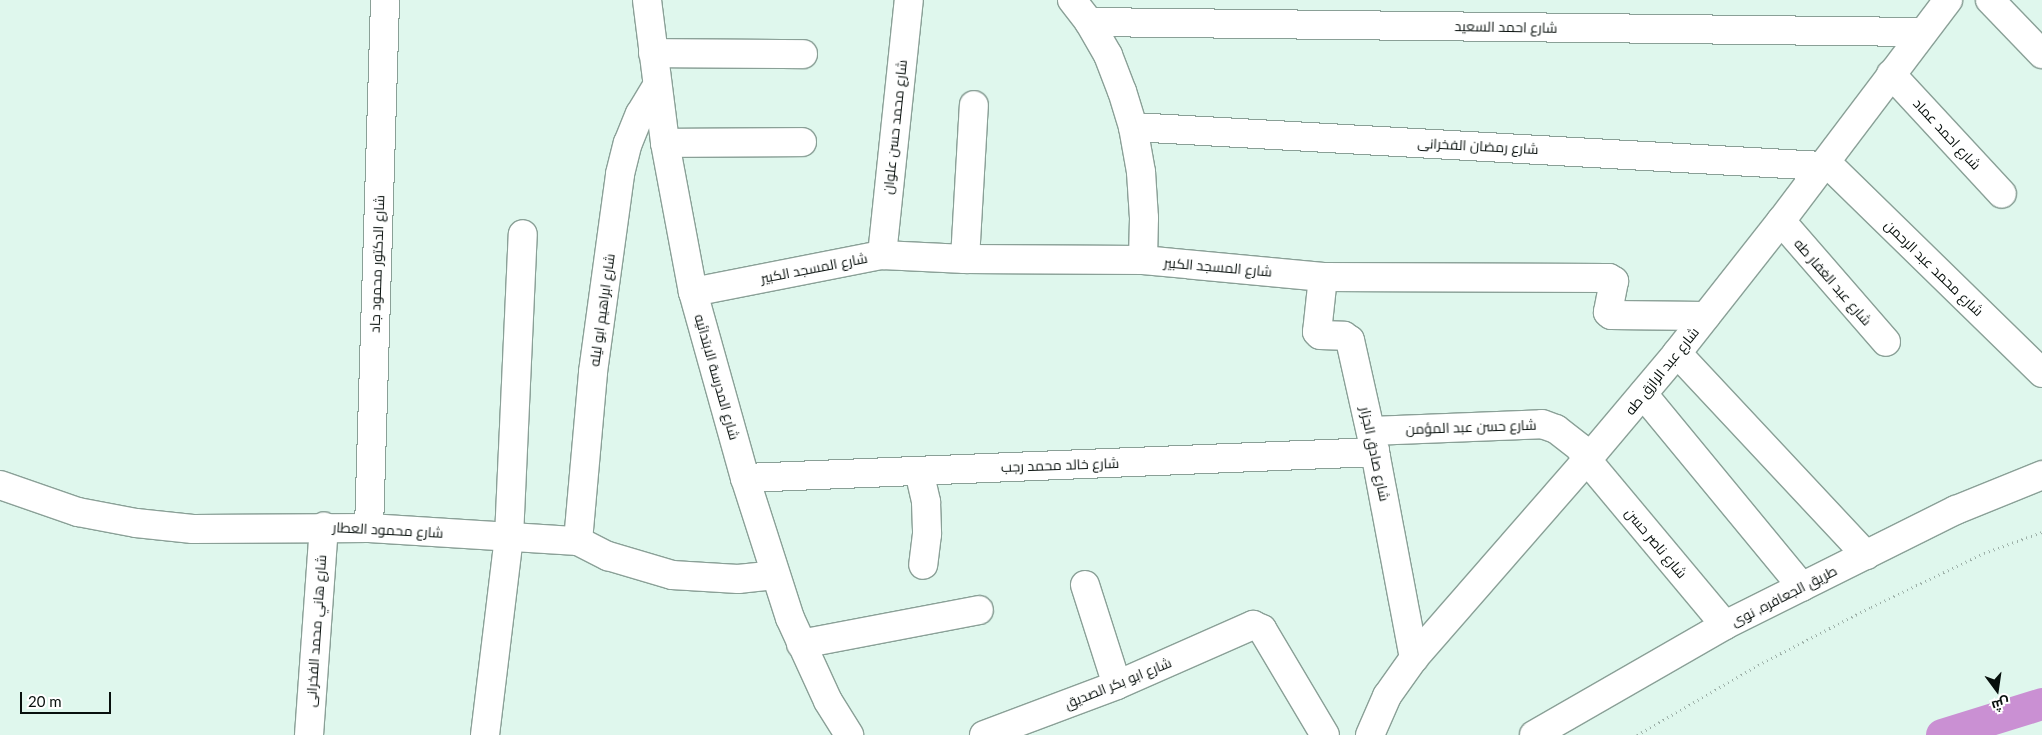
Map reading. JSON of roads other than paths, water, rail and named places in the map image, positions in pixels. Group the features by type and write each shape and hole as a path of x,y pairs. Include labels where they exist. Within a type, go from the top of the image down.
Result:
{"street":[{"name":"شارع الدكتور محمود جاد","path":"369,528 385,0"},
{"name":"شارع المدرسة الابتدائيه","path":"647,0 656,87 693,292 745,478 775,575 801,644 828,701 849,735"},
{"name":"شارع محمد حسن علوان","path":"882,255 908,0"},
{"path":"1072,0 1089,22 1108,55 1133,127 1140,172 1144,218 1143,260"},
{"name":"شارع عبد الرازق طه","path":"1370,735 1383,702 1414,658 1587,460 1677,353 1781,222 1948,0"},
{"path":"1990,0 2042,54"},
{"name":"شارع احمد السعيد","path":"1089,22 1923,32"},
{"path":"653,53 803,54"},
{"name":"شارع احمد عماد","path":"1891,74 2002,194"},
{"name":"شارع ابراهيم ابو ليله","path":"578,541 593,372 620,174 628,143 640,114 656,87"},
{"path":"964,259 974,105"},
{"name":"شارع رمضان الفخرانى","path":"1133,127 1825,164"},
{"path":"665,143 802,142"},
{"name":"شارع محمد عبد الرحمن","path":"1825,164 2042,373"},
{"name":"شارع عبد الغفار طه","path":"1781,222 1886,342"},
{"path":"485,735 509,537 523,234"},
{"name":"شارع المسجد الكبير","path":"693,292 882,255 964,259 1143,260 1323,277 1609,278 1614,282 1608,312 1611,315 1706,316"},
{"name":"شارع صادق الجزار","path":"1323,277 1317,332 1320,335 1344,336 1350,340 1373,442 1414,658"},
{"path":"1677,353 1866,555"},
{"path":"1643,394 1802,587"},
{"name":"شارع حسن عبد المؤمن","path":"1373,442 1542,424 1556,429 1569,437 1580,448 1587,460"},
{"name":"شارع خالد محمد رجب","path":"745,478 918,471 1373,442"},
{"name":"شارع ناصر حسن","path":"1587,460 1725,625"},
{"path":"918,471 926,502 927,534 923,565"},
{"name":"طريق الجعافره, نوى","path":"1534,735 1725,625 1956,510 2042,475"},
{"name":"شارع محمود العطار","path":"0,485 78,512 136,523 193,529 369,528 578,541 616,558 672,575 738,579 775,575"},
{"name":"شارع هاني محمد الفخرانى","path":"309,735 324,527"},
{"path":"1085,585 1117,685"},
{"path":"801,644 979,610"},
{"name":"شارع ابو بكر الصديق","path":"984,735 1117,685 1253,625 1262,629 1325,735"}],"waterway":[{"path":"1942,735 2042,704"}]}
